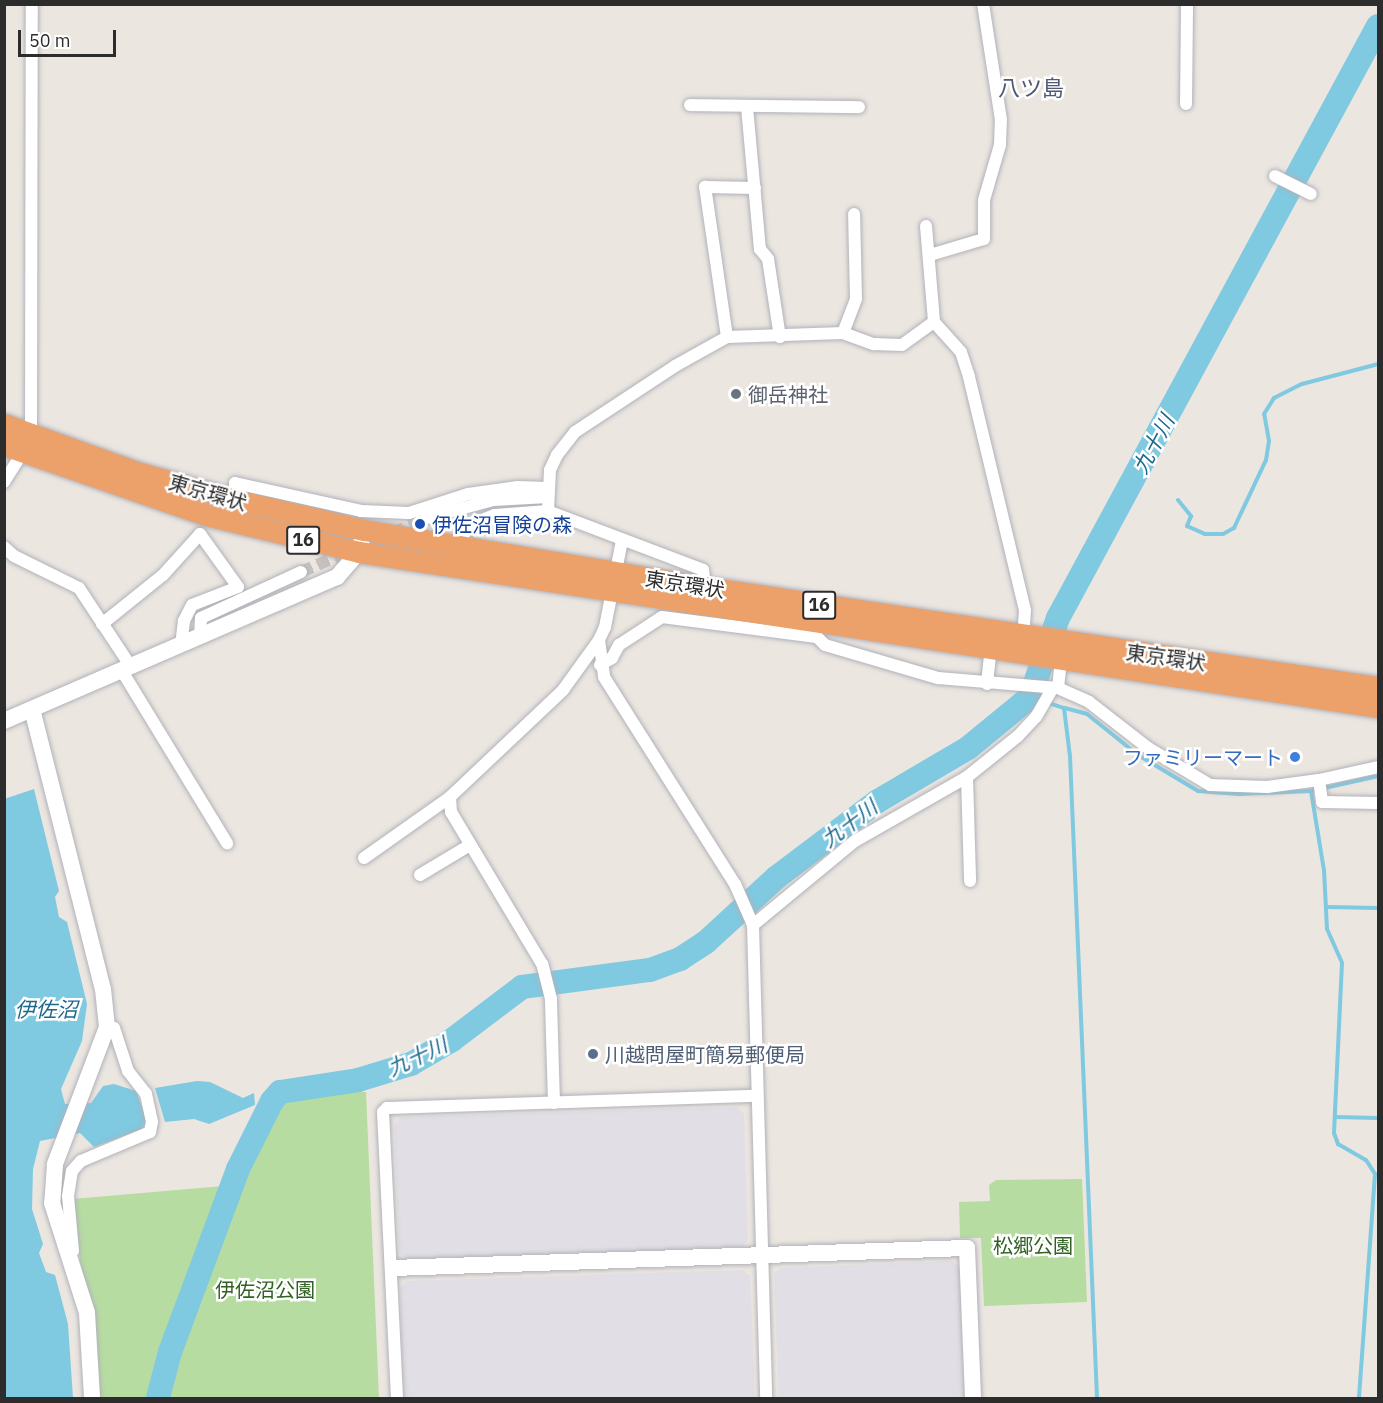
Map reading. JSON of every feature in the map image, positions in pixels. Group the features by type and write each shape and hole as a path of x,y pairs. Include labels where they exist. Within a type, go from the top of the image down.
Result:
{"highway":[{"name":"東京環状","path":"4,424 20,444 206,514 359,552 614,582 705,587 1023,636 1062,651 1378,706"},
{"name":"東京環状","path":"20,444 235,500 364,530 460,546 813,629 991,648 1062,651 1378,687"}],"street":[{"path":"4,482 20,444 32,4"},
{"path":"930,255 984,239 984,200 1000,145 1001,120 983,4"},
{"path":"1186,104 1187,4"},
{"path":"690,105 859,107"},
{"path":"747,107 760,249 768,259 780,337"},
{"path":"1275,176 1311,194"},
{"path":"727,338 705,187 755,188"},
{"path":"843,333 856,299 854,214"},
{"path":"926,226 934,322 961,352 969,377 1025,610 1023,636"},
{"path":"548,511 548,493 557,455 575,432 696,353 727,338 843,333 874,344 902,345 934,322"},
{"path":"235,500 235,483 361,511 409,513 468,494 517,487 548,493"},
{"path":"426,518 494,500 548,493"},
{"path":"460,546 466,529 479,521 495,515 548,511 703,570 705,587"},
{"path":"4,721 337,577 359,552 364,530"},
{"path":"102,624 163,575 200,534 238,587 192,605 184,621 181,645"},
{"path":"622,540 599,640 600,665 617,701 737,888 753,926 760,1255 766,1398"},
{"path":"4,547 14,556 79,588 102,624 227,843"},
{"path":"200,637 201,618 301,572"},
{"path":"600,665 612,658 619,645 662,616 813,629 825,645 938,678 1016,687 1055,688 1089,702 1148,748 1210,785 1267,787 1319,780 1378,767"},
{"path":"364,858 450,797 564,690 599,640"},
{"path":"987,684 991,648"},
{"path":"753,926 855,841 967,777 1018,736 1036,717 1055,688 1062,651"},
{"path":"32,710 103,988 107,1027 55,1164 52,1203 87,1313 92,1398"},
{"path":"967,777 970,881"},
{"path":"1319,780 1322,802 1378,803"},
{"path":"450,797 451,812 542,964 551,999 554,1102"},
{"path":"420,875 470,845"},
{"path":"79,1288 70,1227 72,1171 81,1161 150,1132 152,1122 146,1094 128,1071 114,1028 107,1027"},
{"path":"397,1398 393,1268 383,1112 387,1108 757,1096"},
{"path":"393,1268 967,1248 973,1398"}],"shaded area":[{"path":"737,1107 744,1114 748,1240 742,1247 406,1259 399,1252 394,1126 401,1117"},
{"path":"953,1261 960,1268 964,1395 960,1398 779,1398 774,1273 781,1268"},
{"path":"743,1270 750,1276 755,1398 404,1398 400,1288 407,1281"}],"green space":[{"name":"伊佐沼公園","path":"297,1092 366,1092 379,1398 98,1398 72,1199 235,1185 274,1110"},
{"name":"松郷公園","path":"1082,1179 1087,1302 984,1306 981,1238 960,1238 959,1202 990,1201 989,1185 996,1180"}],"water":[{"name":"伊佐沼","path":"34,789 59,891 55,897 59,917 67,922 87,1004 82,1041 61,1089 65,1104 91,1103 103,1086 114,1084 136,1091 147,1121 142,1129 94,1147 80,1133 40,1141 33,1169 32,1209 43,1244 39,1253 46,1272 55,1275 68,1324 73,1398 5,1398 4,799"},
{"path":"197,1081 210,1082 243,1098 254,1093 255,1105 209,1124 194,1119 165,1122 155,1088"}],"waterway":[{"name":"九十川","path":"158,1398 170,1352 238,1169 272,1101 280,1092 358,1080 411,1064 452,1040 522,987 650,970 680,959 706,942 777,877 878,801 968,748 1030,697 1058,618 1378,26"},
{"path":"1178,500 1191,516 1187,526 1205,534 1223,534 1234,528 1266,460 1269,441 1264,414 1274,398 1302,384 1378,364"},
{"path":"1030,697 1064,708 1070,756 1097,1398"},
{"path":"1065,708 1087,714 1138,755 1198,791 1239,794 1311,791 1378,776"},
{"path":"1311,791 1324,870 1327,929 1342,963 1334,1133 1338,1144 1366,1160 1375,1174 1359,1398"},
{"path":"1327,907 1378,908"},
{"path":"1335,1117 1378,1118"}],"tunnel":[{"path":"393,533 426,518"},
{"path":"301,572 349,551"}],"place":[{"name":"御岳神社","path":"736,394"},
{"name":"伊佐沼冒険の森","path":"420,524"},
{"name":"ファミリーマート","path":"1295,757"},
{"name":"川越問屋町簡易郵便局","path":"593,1054"}],"district":[{"name":"八ツ島","path":"1031,88"}]}
